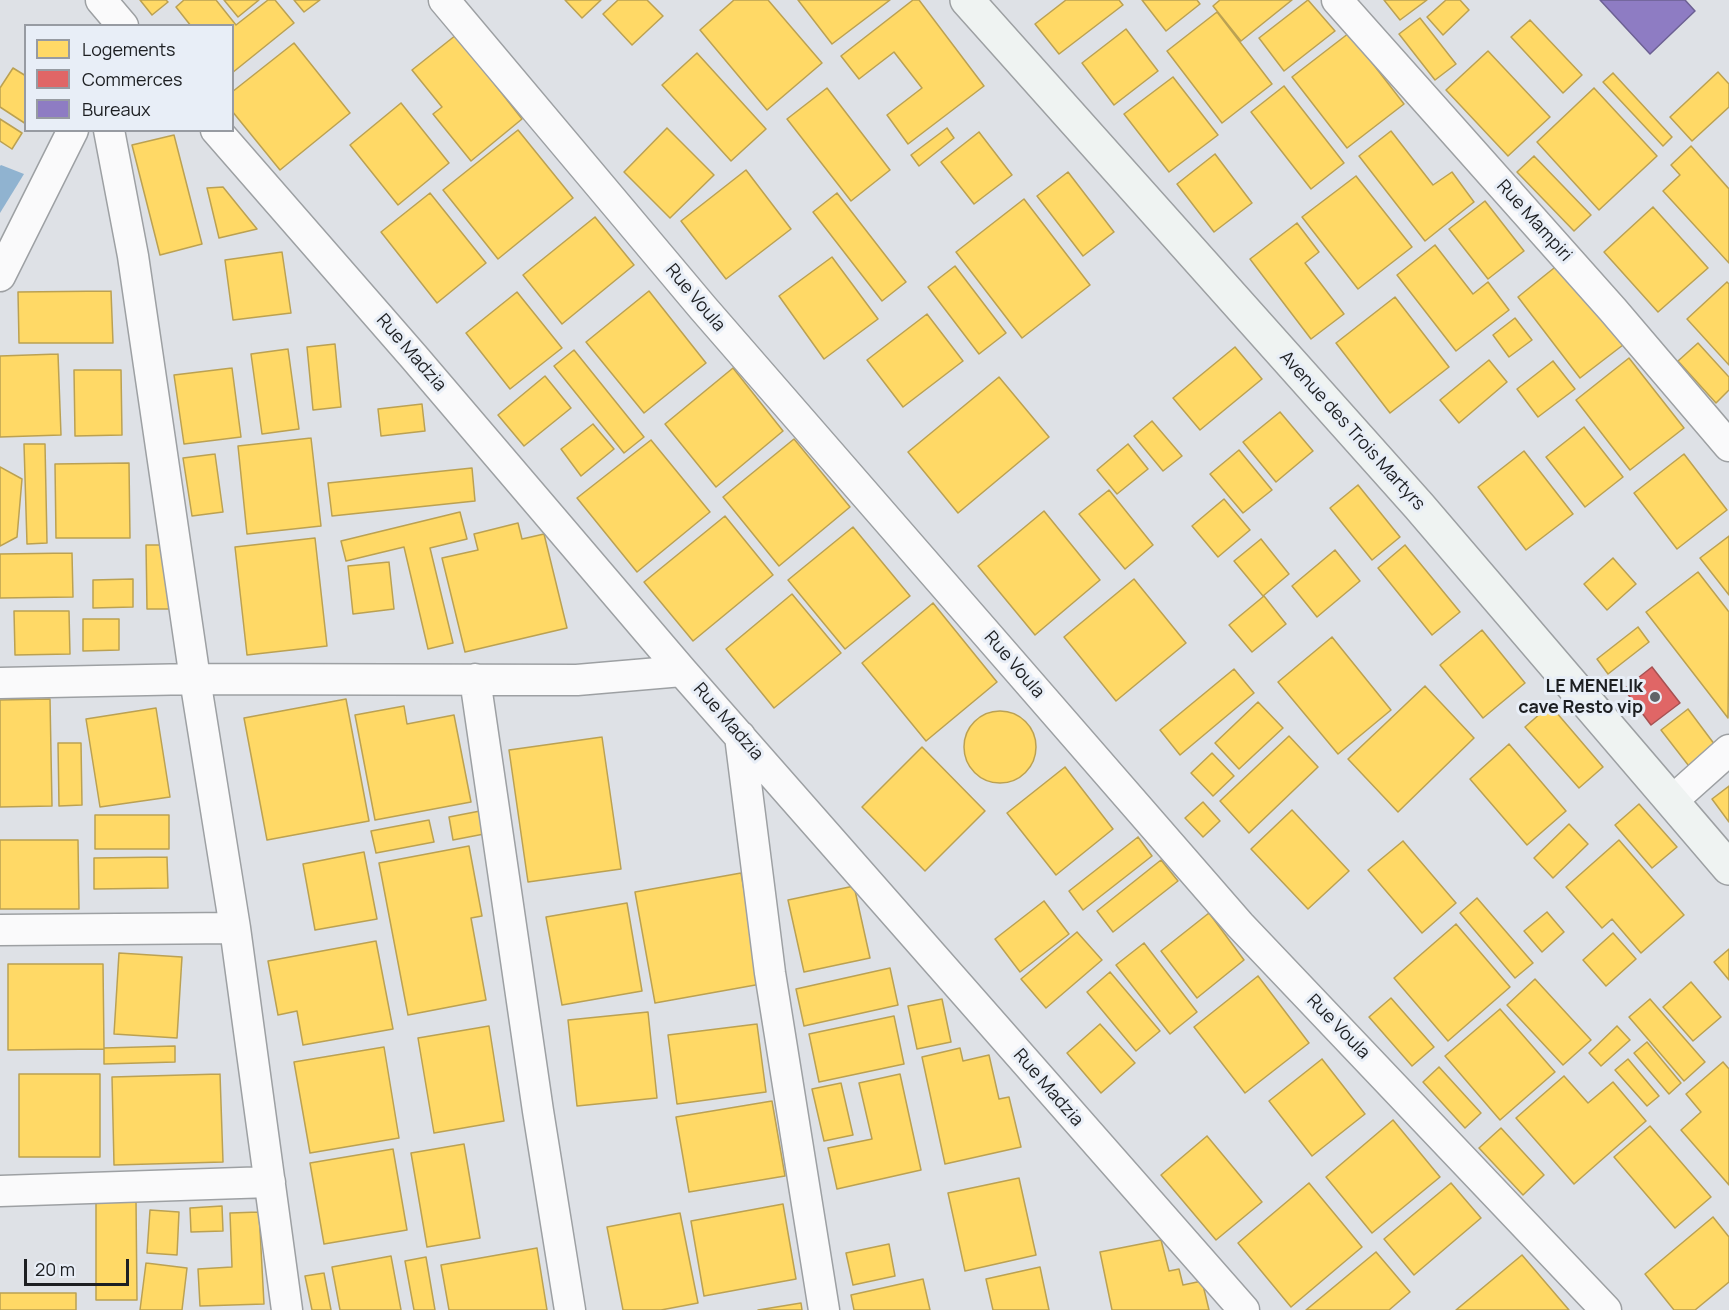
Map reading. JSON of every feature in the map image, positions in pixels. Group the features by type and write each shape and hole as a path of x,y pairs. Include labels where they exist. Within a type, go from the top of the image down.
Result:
{"main road":[{"name":"Avenue des Trois Martyrs","path":"967,0 1419,506 1729,868"}],"street":[{"name":"Rue Voula","path":"444,0 703,308 1240,925 1606,1310"},
{"name":"Rue Mampiri","path":"1336,0 1613,310 1729,446"},
{"path":"0,276 72,132"},
{"path":"109,132 133,256 195,679 235,928 287,1310"},
{"name":"Rue Madzia","path":"218,132 414,357 682,671 1244,1310"},
{"path":"0,682 195,679 577,680 682,671"},
{"path":"475,679 538,1111 570,1310"},
{"path":"740,736 770,973 824,1310"},
{"path":"1672,801 1729,750"},
{"path":"0,930 235,928"},
{"path":"0,1191 270,1182"}],"water":[{"path":"0,166 24,174 0,213"}],"building: Logements":[{"path":"140,0 166,0 168,2 152,15"},
{"path":"184,0 216,0 236,25 268,0 275,0 294,23 234,71 234,24 189,24 176,7"},
{"path":"224,0 259,0 238,17"},
{"path":"294,0 320,0 304,12"},
{"path":"565,0 601,0 582,18"},
{"path":"618,0 647,0 663,16 632,45 603,14"},
{"path":"734,0 768,0 822,63 767,110 700,30"},
{"path":"798,0 890,0 832,44"},
{"path":"913,0 919,0 984,86 908,144 887,115 922,88 894,52 859,79 841,56"},
{"path":"1066,0 1119,0 1123,5 1059,54 1035,24"},
{"path":"1142,0 1197,0 1200,4 1166,31"},
{"path":"1220,0 1292,0 1241,41 1213,6"},
{"path":"1308,0 1335,31 1284,71 1259,38"},
{"path":"1384,0 1427,0 1400,20"},
{"path":"1446,0 1460,0 1469,10 1443,35 1427,17"},
{"path":"1217,12 1272,84 1222,123 1167,51"},
{"path":"1420,18 1456,64 1435,80 1399,34"},
{"path":"1530,20 1582,75 1563,93 1511,37"},
{"path":"1126,29 1158,71 1114,105 1082,63"},
{"path":"1349,33 1404,104 1347,148 1292,77"},
{"path":"456,35 522,119 471,161 433,114 442,107 412,70"},
{"path":"294,43 350,113 280,170 234,113 234,90"},
{"path":"1488,51 1550,117 1508,156 1446,90"},
{"path":"697,53 766,129 731,161 662,85"},
{"path":"13,68 24,75 24,123 0,107 0,88"},
{"path":"1718,72 1729,84 1729,107 1692,141 1670,117"},
{"path":"1613,73 1672,137 1663,146 1603,82"},
{"path":"1173,77 1218,135 1169,172 1124,114"},
{"path":"1284,86 1344,163 1311,189 1251,112"},
{"path":"827,88 890,170 851,201 787,119"},
{"path":"1594,88 1657,156 1599,210 1537,142"},
{"path":"401,103 449,163 398,205 350,145"},
{"path":"0,119 22,133 12,149 0,141"},
{"path":"667,128 714,175 670,218 624,172"},
{"path":"947,128 954,138 919,166 911,155"},
{"path":"518,130 573,198 498,259 443,190"},
{"path":"1391,131 1433,185 1452,172 1474,202 1425,241 1359,156"},
{"path":"979,132 1012,175 974,204 941,162"},
{"path":"174,135 202,244 160,255 132,145"},
{"path":"1691,146 1729,189 1729,263 1663,191 1680,175 1671,165"},
{"path":"1215,154 1252,203 1214,232 1177,184"},
{"path":"1534,156 1591,215 1574,231 1517,172"},
{"path":"746,170 791,229 726,279 681,221"},
{"path":"1068,172 1114,232 1083,256 1037,196"},
{"path":"1356,176 1412,247 1358,289 1302,217"},
{"path":"223,187 257,229 219,238 207,188"},
{"path":"430,193 486,263 437,303 381,232"},
{"path":"837,193 906,282 882,301 813,212"},
{"path":"1024,199 1090,285 1022,338 956,252"},
{"path":"1485,201 1524,251 1488,279 1449,229"},
{"path":"1653,207 1708,268 1658,312 1604,252"},
{"path":"595,217 634,265 562,324 523,275"},
{"path":"1297,223 1319,252 1305,263 1344,314 1311,339 1250,259"},
{"path":"1435,245 1473,294 1488,282 1509,310 1456,351 1397,275"},
{"path":"282,252 291,313 233,320 225,260"},
{"path":"832,257 878,319 824,359 779,296"},
{"path":"1559,264 1623,345 1580,378 1518,297"},
{"path":"955,266 1006,333 979,354 928,287"},
{"path":"1727,282 1729,284 1729,365 1687,319"},
{"path":"111,291 113,343 19,343 18,292"},
{"path":"649,291 706,363 644,413 586,342"},
{"path":"517,292 562,348 510,389 466,333"},
{"path":"1395,297 1449,367 1390,413 1336,343"},
{"path":"927,314 963,361 903,407 867,360"},
{"path":"1515,318 1532,340 1509,357 1493,335"},
{"path":"1698,343 1729,377 1729,390 1716,403 1678,361"},
{"path":"335,344 341,407 313,410 307,347"},
{"path":"1235,347 1262,379 1200,430 1173,398"},
{"path":"288,349 299,429 262,434 251,354"},
{"path":"574,350 644,437 624,453 554,366"},
{"path":"58,354 61,435 0,437 0,356"},
{"path":"1629,358 1684,428 1630,470 1576,400"},
{"path":"1489,360 1507,382 1459,423 1440,400"},
{"path":"1553,361 1575,389 1538,417 1517,389"},
{"path":"232,368 241,437 184,444 174,375"},
{"path":"733,368 783,431 716,487 665,424"},
{"path":"74,370 121,370 122,435 75,436"},
{"path":"545,376 571,408 524,446 498,415"},
{"path":"999,377 1049,437 958,513 908,452"},
{"path":"422,404 425,431 381,436 378,409"},
{"path":"1280,412 1313,451 1276,482 1243,442"},
{"path":"1152,421 1182,456 1163,471 1134,436"},
{"path":"593,424 614,449 581,476 561,449"},
{"path":"1584,427 1623,477 1585,507 1546,457"},
{"path":"311,438 321,526 247,534 238,446"},
{"path":"794,439 850,507 779,566 723,497"},
{"path":"651,440 710,512 637,572 577,498"},
{"path":"24,444 45,444 47,543 27,544"},
{"path":"1128,444 1148,469 1117,494 1097,470"},
{"path":"1239,450 1272,490 1243,513 1210,474"},
{"path":"1524,451 1573,514 1526,550 1478,487"},
{"path":"215,454 223,512 192,516 183,458"},
{"path":"1684,454 1727,510 1677,549 1634,493"},
{"path":"129,463 130,538 56,538 55,464"},
{"path":"0,467 22,479 17,537 0,546"},
{"path":"472,468 475,501 332,516 328,483"},
{"path":"1358,485 1400,537 1372,560 1330,508"},
{"path":"1109,490 1153,545 1125,569 1079,514"},
{"path":"1224,499 1250,530 1218,557 1192,526"},
{"path":"1044,511 1100,580 1035,635 978,566"},
{"path":"460,512 467,539 430,548 453,643 428,649 404,547 346,561 341,541"},
{"path":"725,516 773,575 693,641 644,582"},
{"path":"518,523 522,539 544,534 567,628 465,652 442,558 478,550 474,534"},
{"path":"853,527 910,596 845,649 788,580"},
{"path":"1729,536 1729,595 1700,558"},
{"path":"315,538 327,646 247,655 235,547"},
{"path":"1261,539 1289,574 1263,596 1234,561"},
{"path":"146,545 168,545 169,609 147,609"},
{"path":"1405,545 1460,612 1432,635 1378,568"},
{"path":"1335,550 1360,581 1317,617 1292,586"},
{"path":"72,553 73,597 0,598 0,554"},
{"path":"1613,558 1636,584 1607,610 1584,584"},
{"path":"389,562 394,609 353,614 348,566"},
{"path":"1698,572 1729,612 1728,718 1646,612"},
{"path":"133,579 133,607 93,608 93,580"},
{"path":"1134,579 1186,643 1116,701 1064,637"},
{"path":"792,594 841,653 774,708 726,649"},
{"path":"1264,596 1286,624 1252,652 1229,625"},
{"path":"933,603 997,682 926,741 862,663"},
{"path":"14,611 69,611 70,654 15,655"},
{"path":"83,619 119,619 119,650 83,651"},
{"path":"1638,627 1649,642 1608,674 1597,659"},
{"path":"1482,630 1525,683 1483,718 1440,665"},
{"path":"1332,637 1391,710 1338,754 1278,682"},
{"path":"1234,669 1254,693 1180,755 1160,730"},
{"path":"1425,686 1474,738 1398,812 1348,759"},
{"path":"50,699 52,806 0,807 0,700"},
{"path":"346,699 369,821 267,840 244,718"},
{"path":"1258,702 1283,728 1239,769 1215,743"},
{"path":"1550,705 1603,767 1579,788 1525,727"},
{"path":"404,706 407,724 454,715 471,802 375,820 355,715"},
{"path":"156,708 170,797 100,807 86,719"},
{"path":"1688,709 1718,749 1692,770 1661,730"},
{"path":"1007,711 1026,721 1034,733 1036,747 1034,761 1026,773 1014,781 993,783 974,773 966,761 964,740 974,721 986,713"},
{"path":"1289,736 1318,767 1249,833 1220,801"},
{"path":"602,737 621,869 528,882 509,750"},
{"path":"58,743 81,743 82,805 59,806"},
{"path":"1509,744 1566,811 1527,845 1470,779"},
{"path":"922,747 985,811 925,871 862,807"},
{"path":"1212,753 1234,776 1213,796 1191,773"},
{"path":"1065,767 1113,829 1056,875 1007,813"},
{"path":"1729,786 1729,822 1712,799"},
{"path":"1203,802 1220,821 1203,837 1185,818"},
{"path":"1639,804 1677,847 1652,868 1615,825"},
{"path":"1292,810 1349,871 1308,909 1251,849"},
{"path":"480,811 484,834 453,840 449,817"},
{"path":"95,815 169,815 169,849 95,849"},
{"path":"429,820 434,842 376,853 371,831"},
{"path":"1569,824 1588,844 1553,878 1534,858"},
{"path":"1138,837 1152,856 1083,910 1069,891"},
{"path":"0,840 78,840 79,909 0,909"},
{"path":"1619,840 1684,915 1641,953 1612,919 1602,928 1566,887"},
{"path":"1403,841 1456,903 1422,933 1368,870"},
{"path":"469,846 482,916 471,918 486,1000 408,1015 379,863"},
{"path":"364,852 377,919 315,930 303,864"},
{"path":"167,857 168,888 94,889 94,858"},
{"path":"1161,860 1178,881 1113,932 1097,911"},
{"path":"741,873 761,984 655,1003 635,892"},
{"path":"854,886 870,958 804,972 788,900"},
{"path":"1477,898 1533,963 1515,978 1460,913"},
{"path":"1044,901 1069,934 1020,972 995,939"},
{"path":"627,903 642,991 562,1005 546,917"},
{"path":"1547,912 1564,932 1542,952 1524,931"},
{"path":"1209,913 1244,960 1197,998 1161,951"},
{"path":"1456,924 1510,987 1448,1041 1394,978"},
{"path":"1077,932 1102,960 1046,1008 1021,979"},
{"path":"1613,933 1636,959 1606,986 1583,960"},
{"path":"376,941 393,1029 303,1045 297,1011 278,1015 268,961"},
{"path":"1144,943 1197,1012 1170,1034 1116,965"},
{"path":"1729,949 1729,980 1714,962"},
{"path":"119,953 182,957 177,1038 114,1034"},
{"path":"8,964 103,964 104,1049 8,1050"},
{"path":"890,968 898,1005 804,1026 796,989"},
{"path":"1110,972 1160,1031 1136,1051 1087,992"},
{"path":"1258,976 1309,1043 1245,1093 1194,1027"},
{"path":"1535,979 1591,1040 1563,1065 1507,1005"},
{"path":"1691,982 1721,1017 1693,1041 1663,1007"},
{"path":"1391,998 1434,1047 1412,1066 1369,1017"},
{"path":"942,999 951,1042 917,1049 908,1006"},
{"path":"1650,999 1705,1062 1684,1081 1629,1017"},
{"path":"1500,1009 1555,1072 1500,1120 1445,1056"},
{"path":"648,1012 657,1098 577,1106 568,1020"},
{"path":"894,1016 904,1064 819,1082 809,1034"},
{"path":"757,1024 766,1092 677,1104 668,1035"},
{"path":"1100,1024 1135,1063 1101,1093 1067,1053"},
{"path":"489,1026 504,1121 434,1133 418,1038"},
{"path":"1617,1026 1630,1040 1601,1066 1589,1053"},
{"path":"1647,1042 1681,1083 1669,1094 1634,1053"},
{"path":"175,1046 175,1062 104,1064 104,1048"},
{"path":"384,1047 399,1138 310,1153 294,1062"},
{"path":"960,1048 963,1061 989,1055 999,1099 1009,1097 1021,1147 945,1164 922,1057"},
{"path":"1322,1059 1365,1114 1312,1156 1269,1101"},
{"path":"1628,1059 1659,1096 1647,1106 1615,1070"},
{"path":"1723,1062 1729,1069 1729,1185 1681,1130 1701,1112 1686,1094"},
{"path":"1439,1067 1481,1113 1465,1128 1423,1082"},
{"path":"19,1074 100,1074 100,1157 19,1157"},
{"path":"220,1074 223,1162 114,1165 112,1077"},
{"path":"900,1074 921,1170 837,1189 828,1148 872,1139 859,1083"},
{"path":"1564,1076 1588,1103 1613,1082 1646,1121 1574,1184 1516,1118"},
{"path":"841,1083 853,1135 824,1141 812,1089"},
{"path":"772,1101 785,1176 689,1192 676,1117"},
{"path":"1393,1120 1440,1177 1372,1233 1326,1177"},
{"path":"1650,1126 1711,1197 1675,1228 1614,1157"},
{"path":"1501,1128 1544,1175 1523,1195 1479,1148"},
{"path":"1207,1136 1262,1202 1216,1240 1161,1175"},
{"path":"464,1144 480,1238 427,1247 411,1153"},
{"path":"393,1149 407,1230 324,1244 310,1163"},
{"path":"1019,1178 1036,1255 965,1271 948,1193"},
{"path":"1309,1183 1362,1247 1291,1307 1238,1243"},
{"path":"1451,1183 1481,1218 1414,1275 1384,1239"},
{"path":"96,1200 136,1200 137,1300 96,1300"},
{"path":"783,1204 796,1279 704,1296 691,1221"},
{"path":"222,1206 223,1231 191,1232 190,1208"},
{"path":"150,1210 179,1212 177,1255 147,1253"},
{"path":"259,1212 264,1304 200,1306 198,1269 232,1267 230,1213"},
{"path":"680,1213 698,1303 661,1310 623,1310 607,1227"},
{"path":"1713,1217 1729,1237 1729,1282 1695,1310 1674,1310 1645,1274"},
{"path":"1161,1240 1169,1271 1179,1269 1183,1285 1202,1281 1209,1310 1112,1310 1100,1252"},
{"path":"889,1244 895,1276 853,1285 846,1253"},
{"path":"537,1248 547,1310 449,1310 441,1265"},
{"path":"1376,1252 1410,1292 1389,1310 1306,1310"},
{"path":"1522,1255 1569,1310 1456,1310"},
{"path":"391,1256 401,1310 340,1310 332,1267"},
{"path":"426,1257 435,1310 414,1310 405,1261"},
{"path":"146,1263 187,1268 182,1310 140,1310"},
{"path":"1040,1267 1049,1310 993,1310 986,1279"},
{"path":"324,1273 331,1310 312,1310 305,1276"},
{"path":"923,1279 930,1310 854,1310 851,1295"},
{"path":"0,1293 76,1293 76,1310 0,1310"},
{"path":"801,1303 802,1310 758,1310"}],"building: Commerces":[{"path":"1652,667 1680,703 1651,725 1624,689"}],"building: Bureaux":[{"path":"1600,0 1685,0 1695,11 1650,54"}],"place":[{"name":"LE MENELIk cave Resto vip","path":"1655,697"}]}
